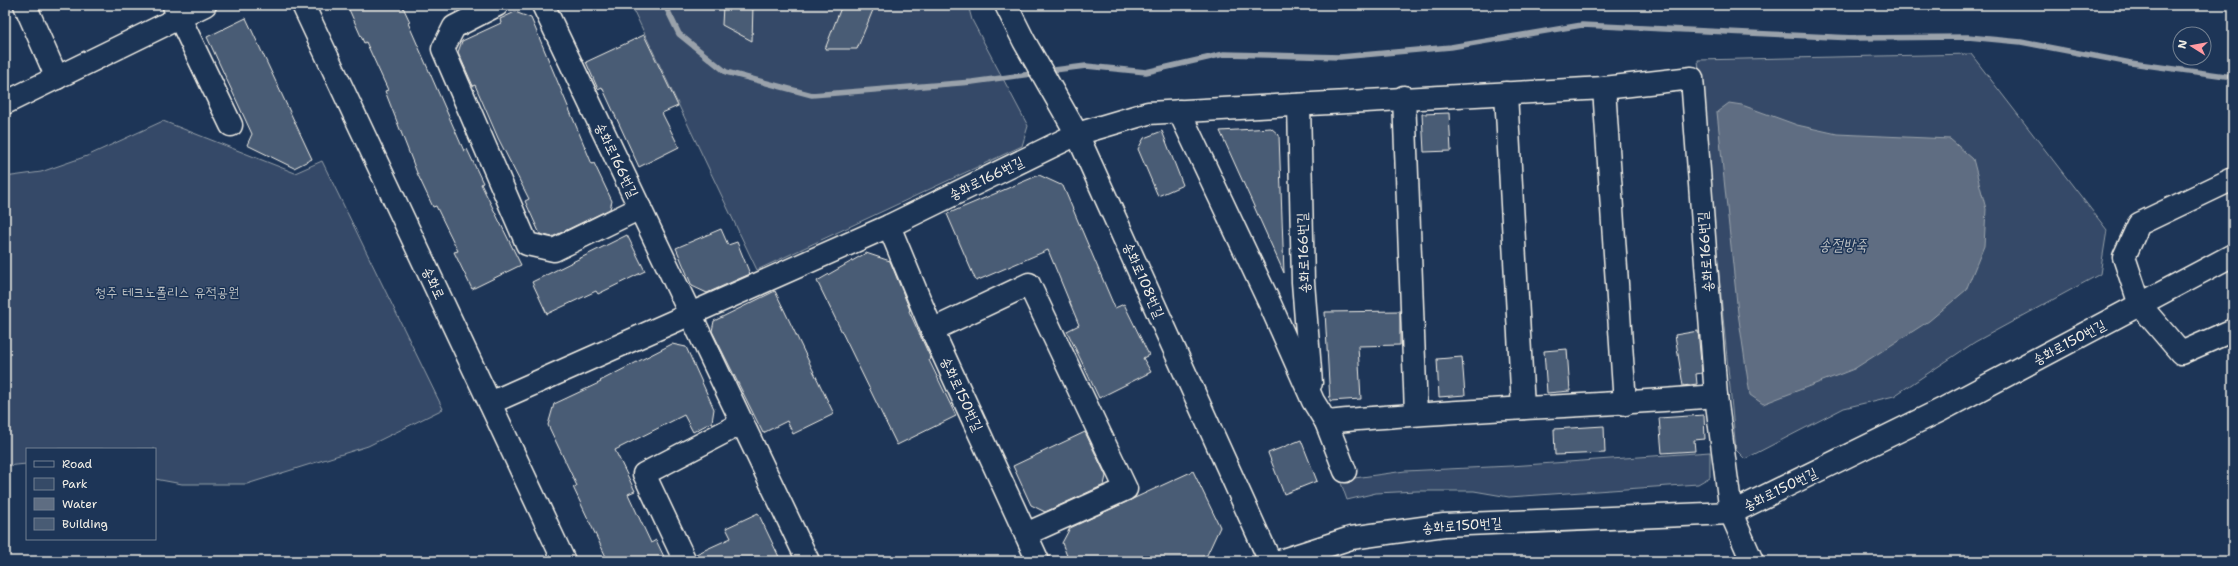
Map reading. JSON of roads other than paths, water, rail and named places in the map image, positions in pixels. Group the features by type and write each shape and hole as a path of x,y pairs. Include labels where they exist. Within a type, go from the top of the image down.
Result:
{"street":[{"path":"25,5 57,78"},
{"path":"5,103 57,78 177,12 205,5"},
{"name":"송화로","path":"303,5 564,561"},
{"path":"497,5 454,27 442,49 526,244 554,250 640,208"},
{"name":"송화로166번길","path":"542,5 691,315"},
{"name":"송화로108번길","path":"1006,5 1024,41 1077,134 1270,561"},
{"path":"177,12 231,125"},
{"name":"송화로166번길","path":"490,403 889,226 1077,134 1148,113 1299,105 1404,97 1604,88 1692,78 1716,396 1731,513 1752,561"},
{"path":"1604,88 1625,404"},
{"path":"1506,93 1523,408"},
{"path":"1404,97 1416,413"},
{"name":"송화로166번길","path":"1299,105 1303,282 1312,401"},
{"path":"1179,111 1270,304 1312,401 1326,422 1345,471"},
{"path":"2233,179 2139,224 2124,257 2140,305 2181,353 2233,330"},
{"name":"송화로150번길","path":"889,226 932,330 1038,561"},
{"name":"송화로150번길","path":"1280,561 1351,538 1444,525 1731,513 1941,410 2233,255"},
{"path":"1270,304 1283,309 1293,305 1303,282"},
{"path":"932,330 1029,284 1126,489 1026,534"},
{"path":"691,315 808,561"},
{"path":"1326,422 1416,413 1625,404 1716,396"},
{"path":"684,561 644,474 742,423"}],"water":[{"name":"송절방죽","path":"1729,103 1742,105 1797,125 1837,134 1950,139 1973,159 1986,209 1984,246 1966,290 1929,321 1854,369 1763,404 1750,395 1738,313 1717,112"}],"waterway":[{"path":"665,5 679,34 726,72 812,95 972,82 1038,73"},
{"path":"1046,71 1086,66 1146,72 1224,54 1340,57 1451,47 1582,25 1854,38 1968,37 2021,42 2131,63 2233,77"}],"park label":[{"name":"청주 테크노폴리스 유적공원","path":"167,292"}]}
